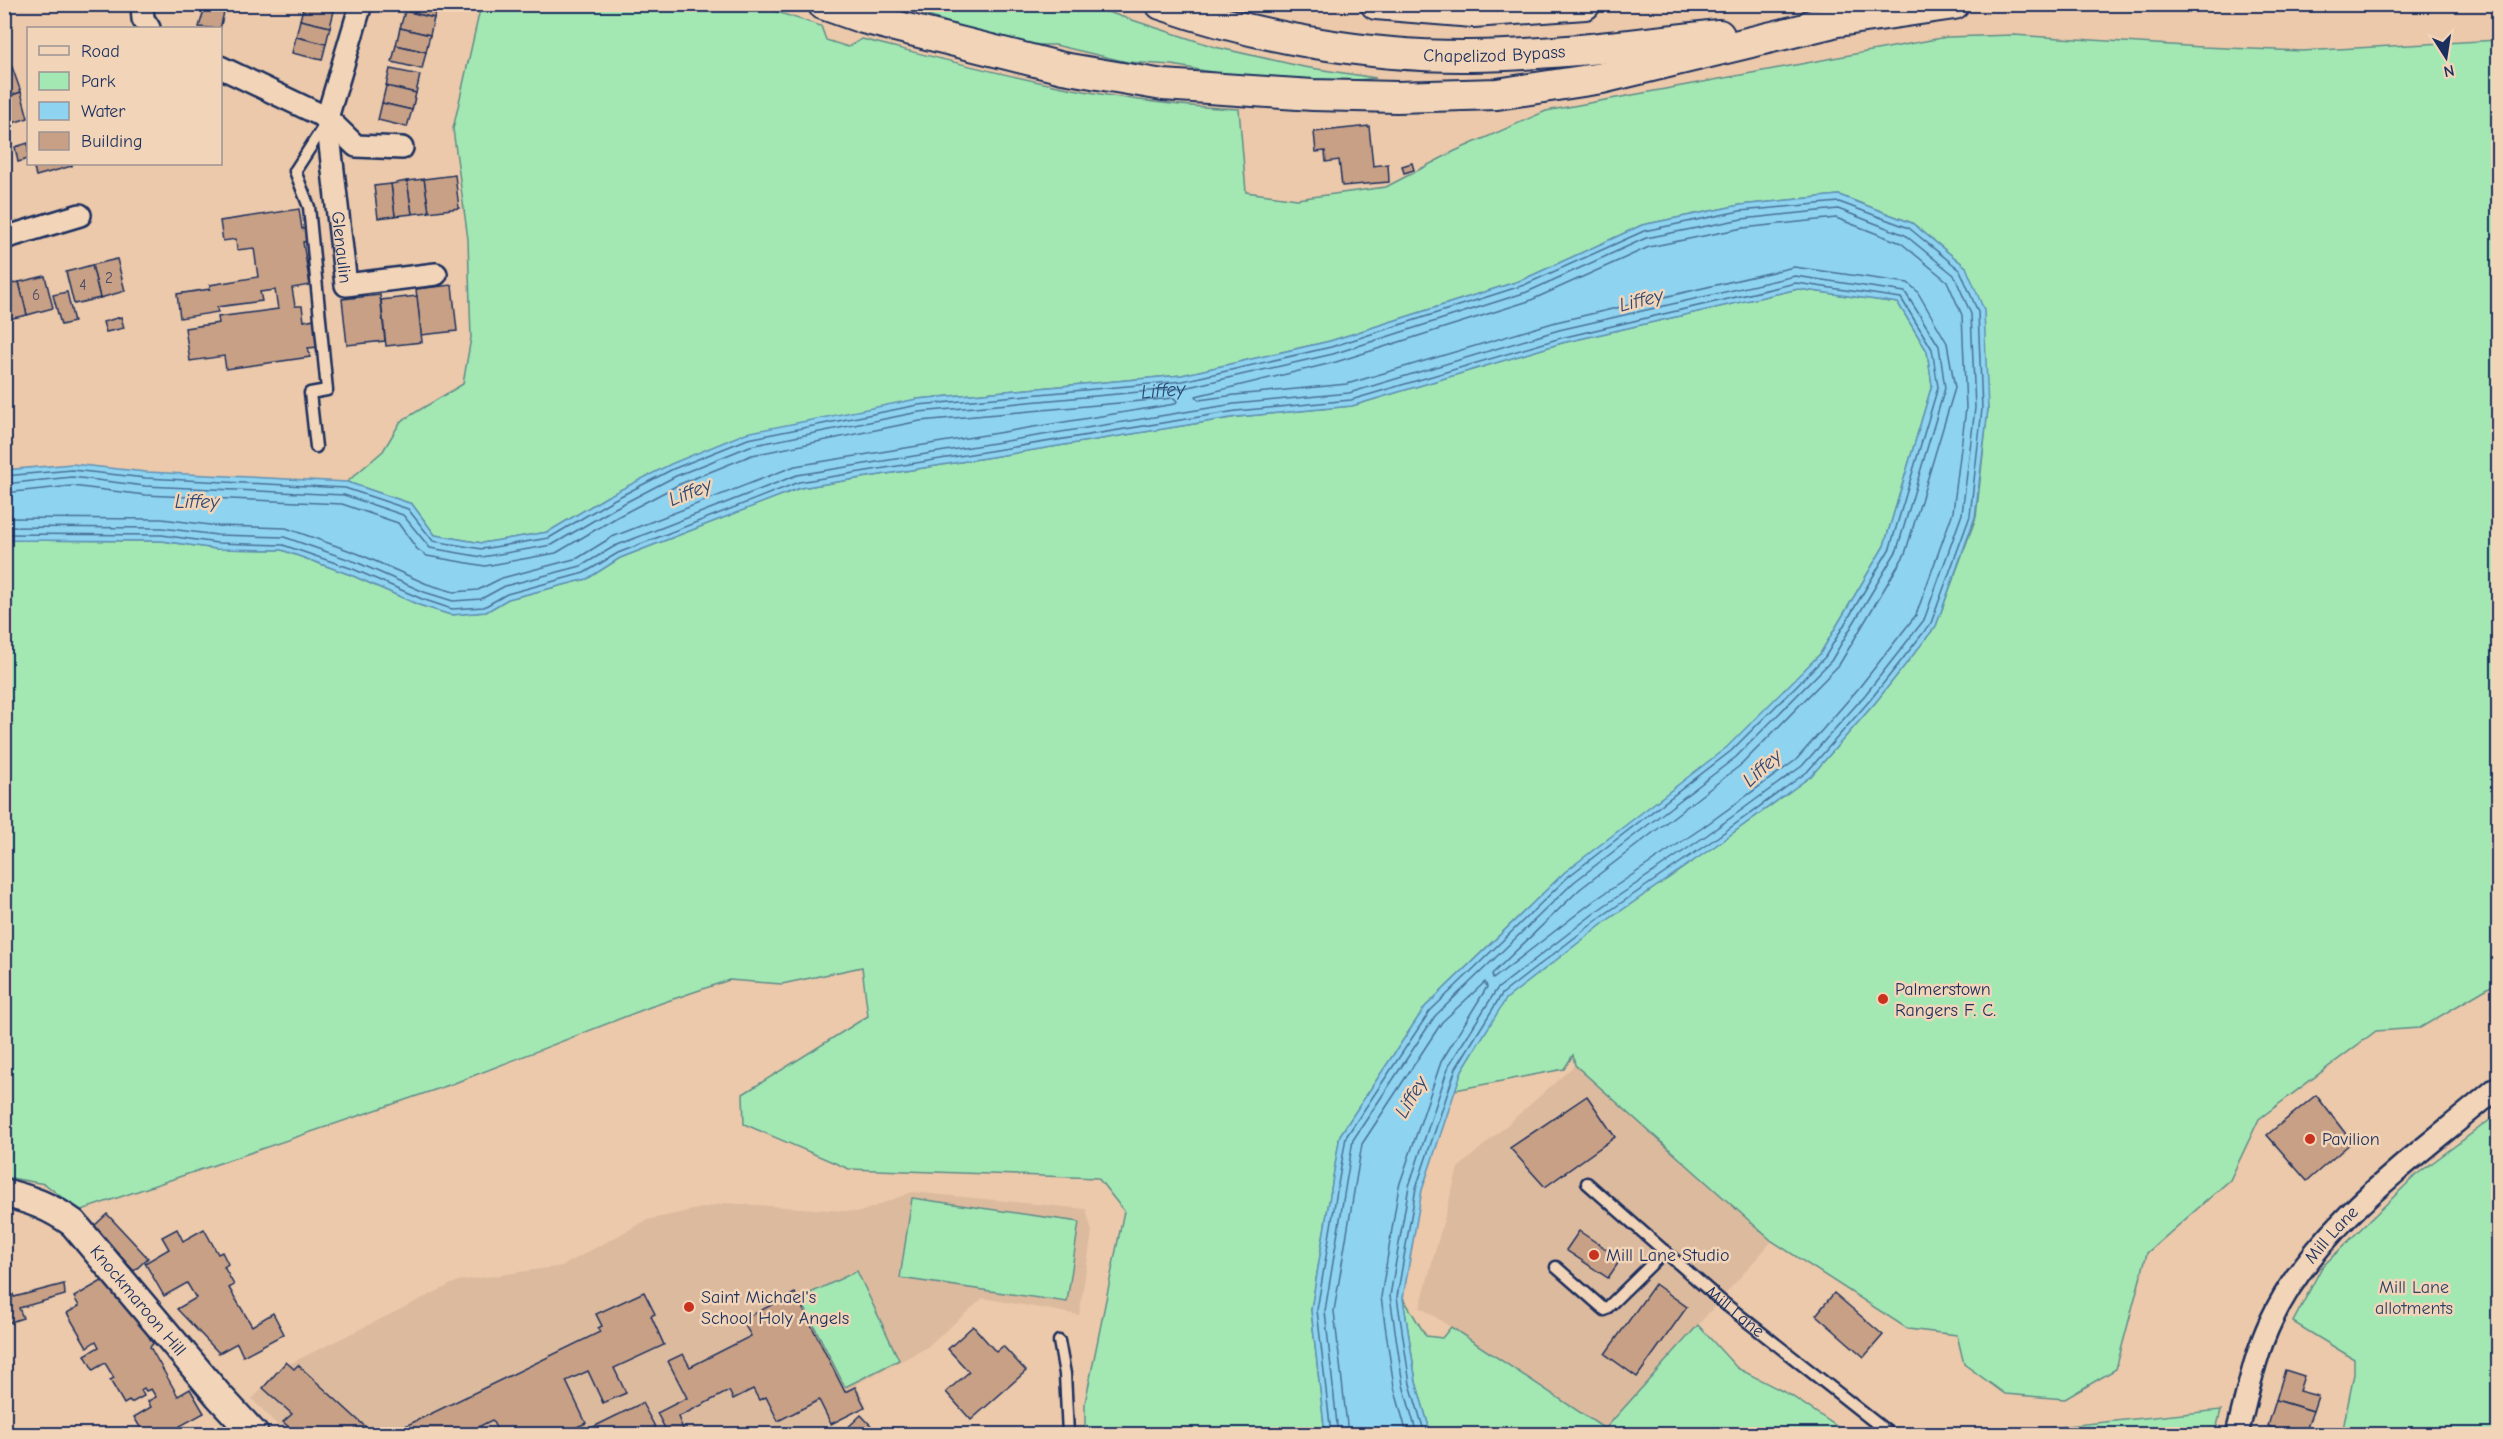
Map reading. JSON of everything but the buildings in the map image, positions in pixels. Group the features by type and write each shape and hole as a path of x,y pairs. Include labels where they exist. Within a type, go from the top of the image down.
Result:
{"main road":[{"path":"823,4 864,11 1063,68 1163,85 1313,95 1397,97 1497,94 1602,78 1830,23 1954,4"},
{"name":"Chapelizod Bypass","path":"1161,4 1185,13 1288,38 1374,50 1469,56 1582,50 1830,23"},
{"path":"1376,4 1473,12 1585,4"}],"street":[{"path":"142,4 143,19 148,27"},
{"name":"Glenaulin","path":"361,4 327,118 346,285 436,274"},
{"path":"222,68 327,118 356,146 402,148"},
{"path":"4,238 80,215"},
{"name":"Mill Lane","path":"2237,1434 2259,1351 2270,1321 2306,1265 2337,1226 2418,1152 2499,1087"},
{"name":"Knockmaroon Hill","path":"4,1193 33,1200 55,1210 73,1223 218,1395 254,1434"}],"lane":[{"path":"316,447 310,393 327,390 309,207 295,171 320,135 327,118"},
{"name":"Mill Lane","path":"1587,1183 1720,1300 1890,1434"},
{"path":"1556,1267 1605,1310 1665,1251"},
{"path":"1059,1341 1065,1374 1068,1434"}],"shaded area":[{"path":"1575,1065 1772,1241 1606,1429 1420,1307 1458,1168"},
{"name":"Saint Michael's School Holy Angels","path":"912,1192 1086,1209 1092,1232 1079,1315 983,1298 926,1348 856,1384 866,1405 807,1434 732,1434 727,1431 721,1434 286,1434 252,1399 285,1366 458,1281 562,1266 647,1220 725,1203 860,1212"}],"green space":[{"path":"481,5 755,5 821,26 826,40 848,47 862,39 1002,74 1096,93 1143,101 1239,109 1246,192 1297,199 1386,187 1455,151 1546,111 1947,37 2013,35 2302,51 2498,40 2498,982 2420,1028 2376,1031 2259,1119 2230,1180 2147,1253 2116,1369 2065,1399 2005,1394 1964,1364 1957,1335 1908,1329 1772,1241 1575,1065 1573,1055 1564,1069 1455,1090 1462,1070 1505,999 1609,919 1811,776 1875,703 1936,626 1976,517 1988,409 1966,267 1912,223 1839,195 1740,205 1642,225 1522,280 1330,341 1182,375 917,399 608,496 548,532 482,543 435,535 412,504 347,482 383,451 401,421 463,384 471,338 468,239 453,129"},
{"path":"912,5 1086,5 1215,47 1304,67 1376,78 1349,81 1223,74 1172,65 1127,62 1055,45 1019,45 925,15"},
{"path":"1798,289 1898,303 1927,351 1932,385 1884,546 1820,654 1725,754 1565,872 1425,1007 1340,1135 1311,1310 1325,1434 1085,1434 1085,1403 1124,1211 1098,1178 849,1169 744,1124 743,1094 868,1016 862,967 782,984 729,980 650,1007 452,1084 79,1211 45,1184 5,1177 4,540 162,541 216,549 282,550 351,575 419,605 451,615 486,612 508,599 587,579 620,558 800,488 1237,417 1352,406 1562,343"},
{"name":"Mill Lane allotments","path":"2498,1114 2498,1434 2342,1434 2354,1374 2354,1359 2293,1322 2322,1267 2416,1175"},
{"path":"912,1198 1079,1222 1067,1302 900,1278"},
{"path":"857,1271 899,1360 845,1387 800,1298"},
{"path":"1403,1298 1426,1336 1442,1338 1451,1327 1605,1429 1698,1325 1737,1368 1790,1395 1848,1434 1431,1434 1416,1382"},
{"path":"2221,1410 2215,1434 2025,1434 2028,1430"}],"water":[{"name":"Liffey","path":"1839,195 1912,223 1966,267 1984,310 1988,409 1975,517 1936,626 1875,703 1811,776 1609,919 1506,999 1462,1070 1422,1190 1403,1298 1416,1382 1431,1434 1325,1434 1311,1310 1340,1135 1425,1007 1565,872 1727,747 1820,654 1884,546 1932,385 1927,351 1898,303 1798,289 1562,343 1352,406 1237,417 800,488 620,558 587,579 508,599 486,612 451,615 419,605 351,575 282,550 216,549 162,541 5,540 5,470 72,464 146,472 347,482 412,504 435,535 482,543 548,532 608,496 671,464 746,433 917,399 1182,375 1330,341 1522,280 1642,225 1740,205"}],"place":[{"name":"Palmerstown Rangers F. C.","path":"1883,999"},
{"name":"Pavilion","path":"2310,1139"},
{"name":"Mill Lane Studio","path":"1594,1255"},
{"name":"Saint Michael's School Holy Angels","path":"689,1307"}]}
